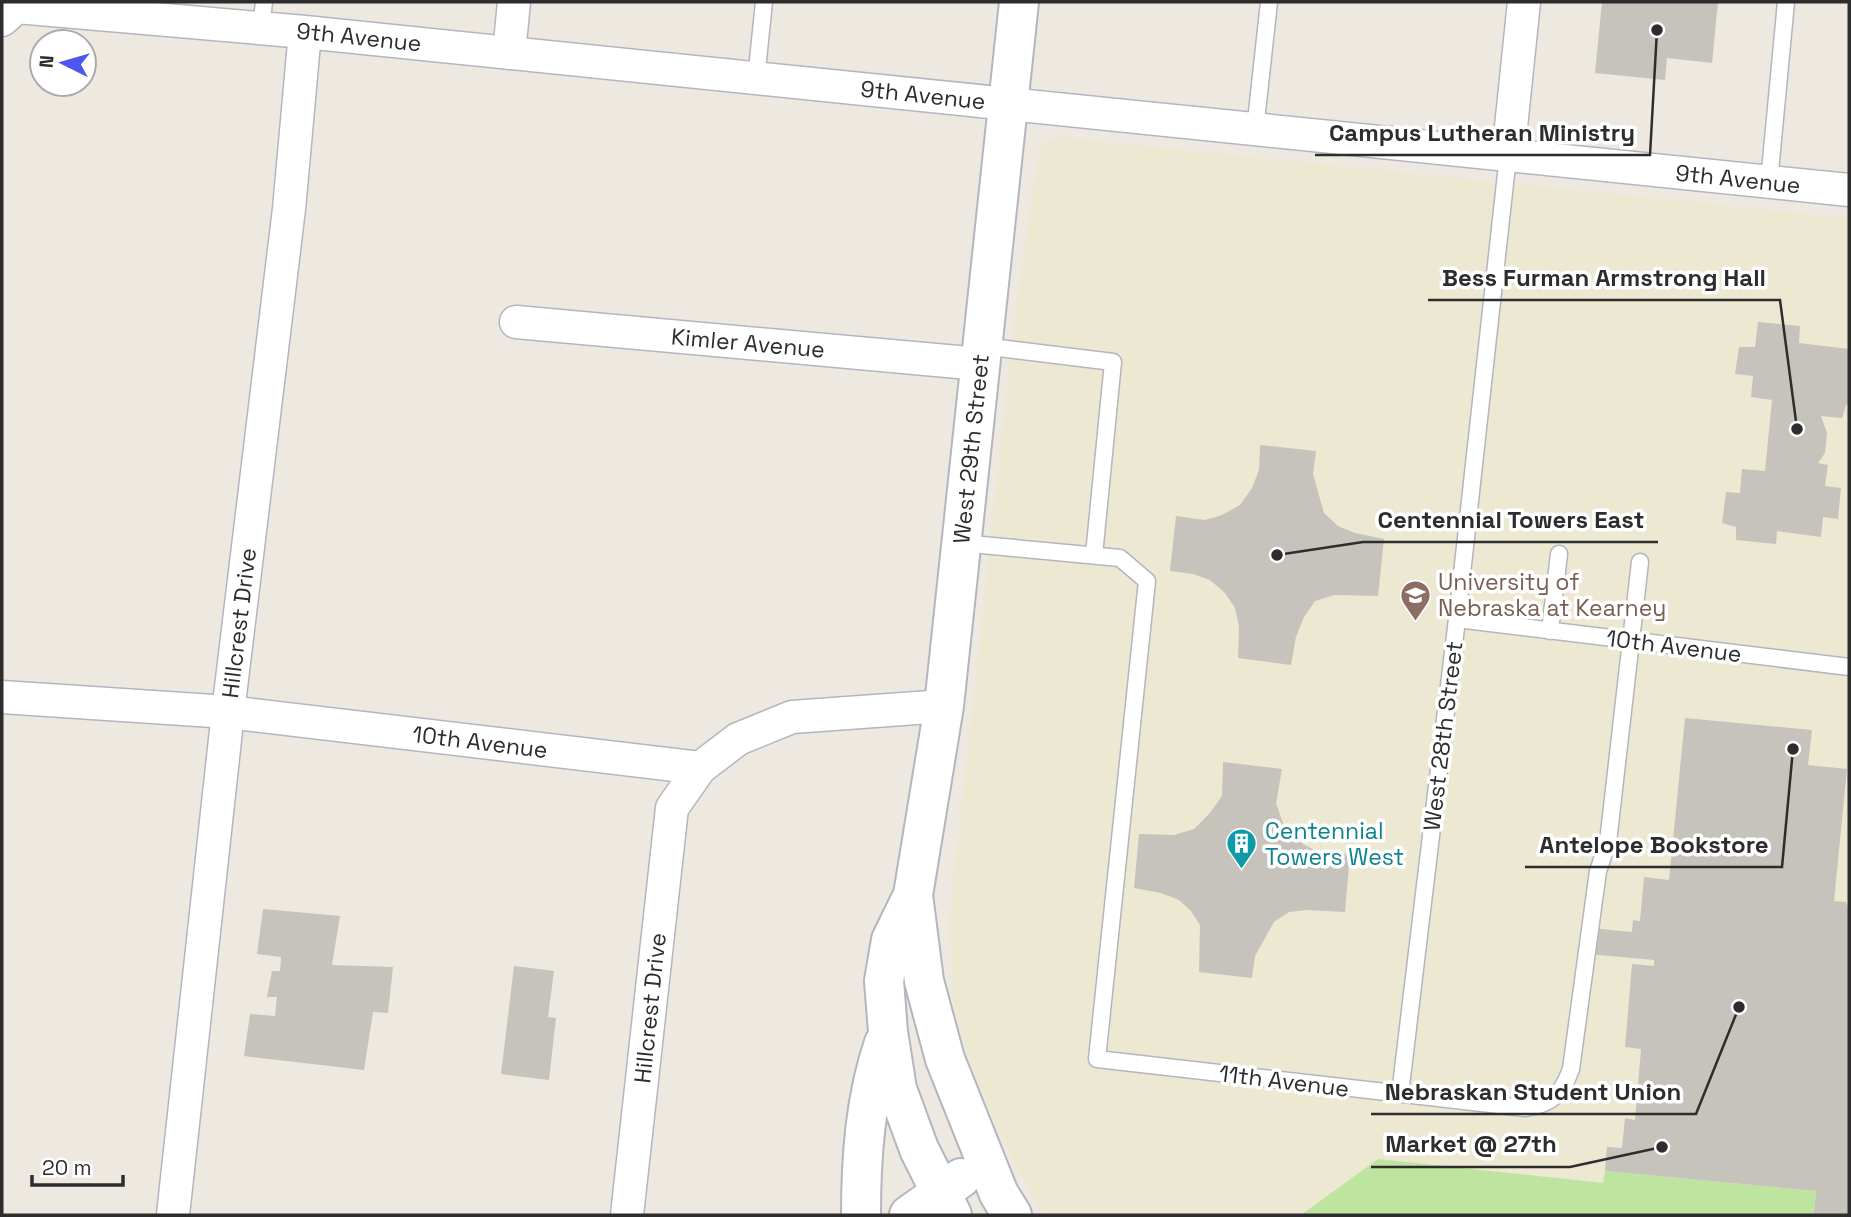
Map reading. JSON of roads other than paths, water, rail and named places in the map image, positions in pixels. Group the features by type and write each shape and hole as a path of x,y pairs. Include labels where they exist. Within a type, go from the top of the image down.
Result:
{"street":[{"path":"509,52 514,2"},
{"name":"West 29th Street","path":"999,1190 945,1059 924,981 914,895 944,706 1019,2"},
{"name":"West 28th Street","path":"1508,156 1524,2"},
{"name":"9th Avenue","path":"12,9 262,15 305,32 1849,190"},
{"name":"Hillcrest Drive","path":"173,1215 228,712 289,209 305,32"},
{"name":"Kimler Avenue","path":"516,322 981,355"},
{"name":"10th Avenue","path":"2,697 228,712 700,768"},
{"path":"700,768 738,739 792,717 944,706"},
{"name":"Hillcrest Drive","path":"627,1215 672,808 700,768"},
{"name":"West 29th Street","path":"914,895 891,940 884,981 888,1032 897,1089 919,1149 952,1207"},
{"path":"861,1215 861,1174 873,1075 888,1032"},
{"path":"909,1215 952,1207 999,1190"}],"lane":[{"path":"756,79 764,2"},
{"path":"1255,130 1269,2"},
{"path":"1769,182 1786,2"},
{"name":"West 28th Street","path":"1400,1094 1457,619 1508,156"},
{"path":"961,543 1094,555 1113,362 1069,356 981,355"},
{"path":"1550,631 1559,554"},
{"name":"11th Avenue","path":"1094,555 1120,558 1147,581 1097,1059 1525,1108 1540,1106 1553,1099 1564,1086 1571,1069 1598,871 1608,842 1631,642"},
{"path":"1631,642 1640,562"},
{"name":"10th Avenue","path":"1457,619 1849,667"}],"place":[{"name":"Campus Lutheran Ministry","path":"1657,30"},
{"name":"Bess Furman Armstrong Hall","path":"1797,429"},
{"name":"Centennial Towers East","path":"1277,555"},
{"name":"University of Nebraska at Kearney","path":"1415,622"},
{"name":"Antelope Bookstore","path":"1793,749"},
{"name":"Centennial Towers West","path":"1242,871"},
{"name":"Nebraskan Student Union","path":"1739,1007"},
{"name":"Market @ 27th","path":"1662,1147"}]}
